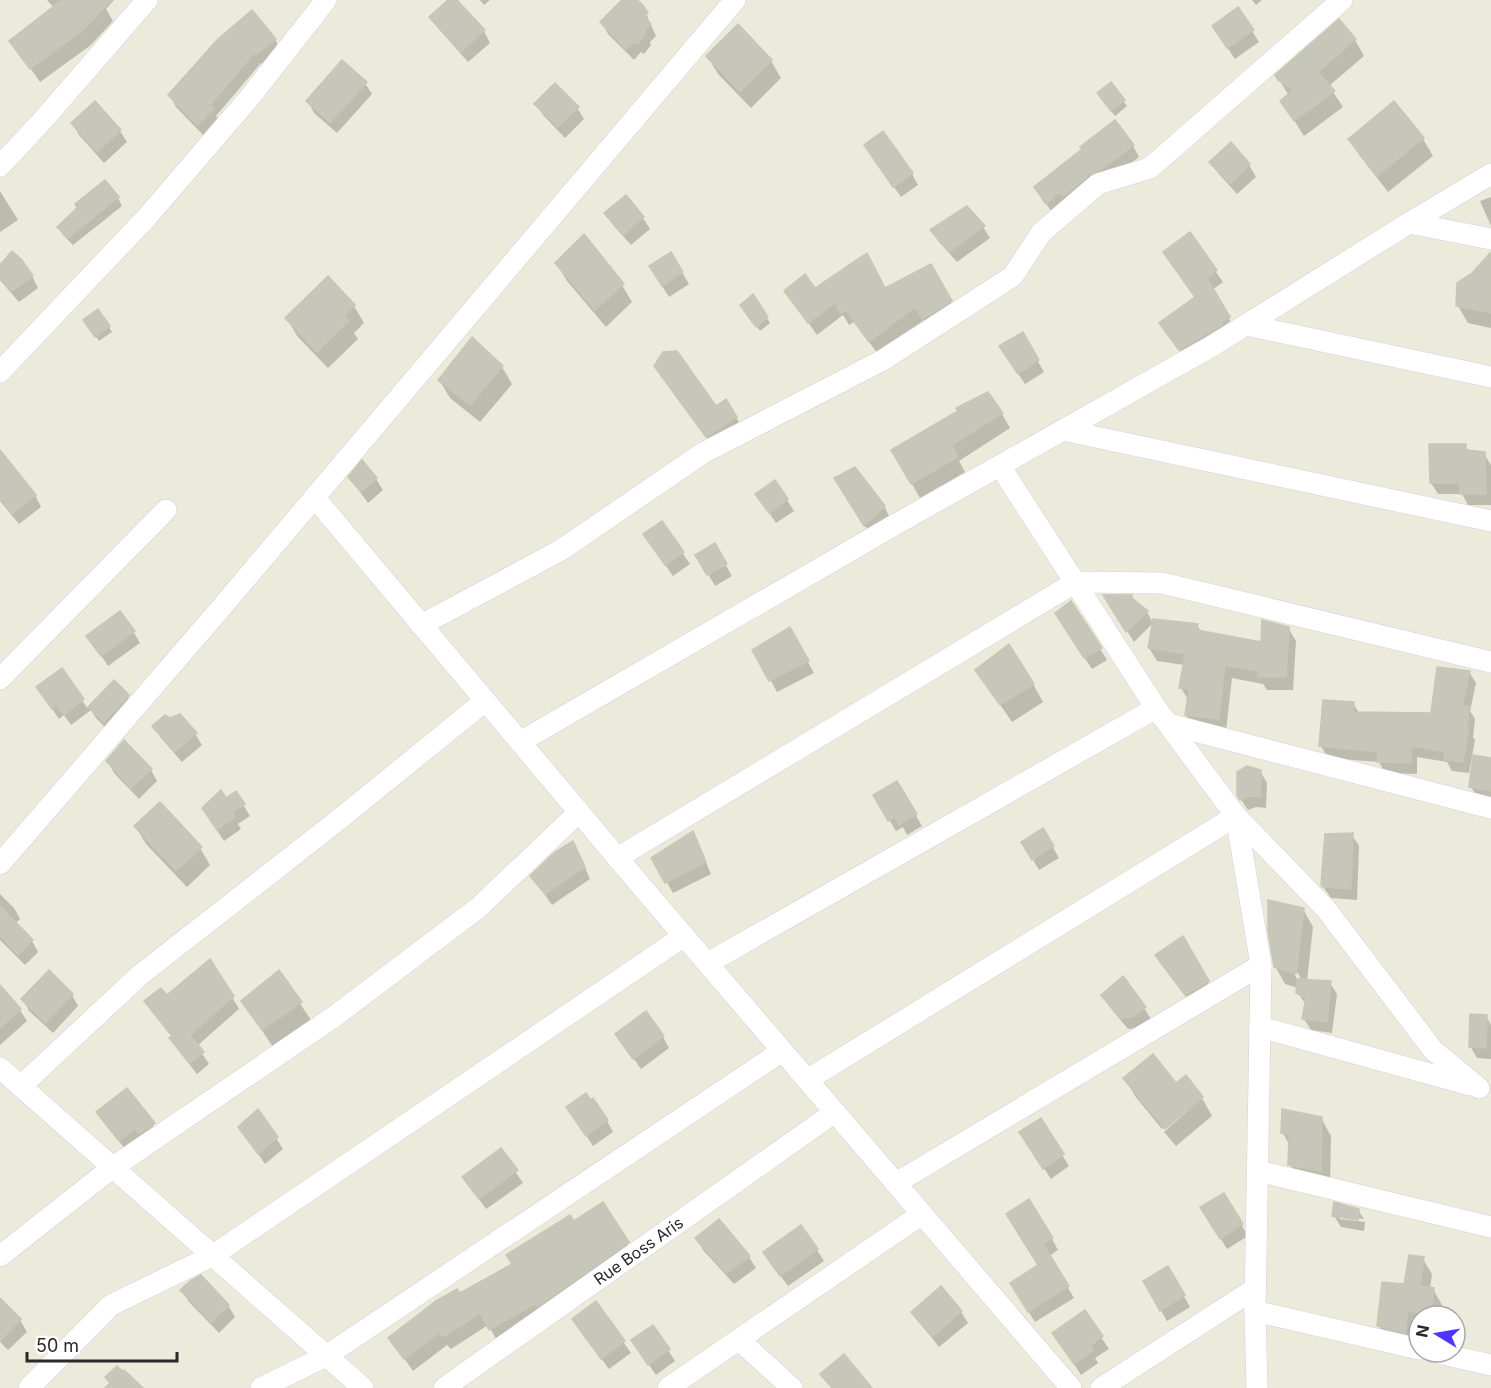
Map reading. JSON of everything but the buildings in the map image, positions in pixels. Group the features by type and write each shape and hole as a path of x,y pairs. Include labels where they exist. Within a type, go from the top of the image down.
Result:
{"street":[{"path":"0,166 147,0"},
{"path":"0,372 147,217 250,97 326,0"},
{"path":"0,864 315,498 735,0"},
{"path":"422,625 561,549 703,453 883,360 1013,276 1041,233 1098,184 1150,168 1342,0"},
{"path":"520,742 1246,325 1491,174"},
{"path":"1409,224 1491,239"},
{"path":"1246,325 1491,377"},
{"path":"1063,430 1491,521"},
{"path":"1000,466 1162,716 1236,816 1326,909 1433,1050 1485,1089"},
{"path":"315,498 617,858 1071,1388"},
{"path":"0,679 166,510"},
{"path":"617,858 1076,582 1162,583 1491,662"},
{"path":"21,1086 140,975 337,821 485,701"},
{"path":"708,963 1162,716 1491,808"},
{"path":"0,1256 112,1168 334,1016 478,908 579,812"},
{"path":"1236,816 1261,965 1256,1288 1257,1388"},
{"path":"807,1080 1236,816"},
{"path":"29,1388 111,1305 212,1256 684,936"},
{"path":"896,1183 1261,965"},
{"path":"1260,1028 1485,1089"},
{"path":"261,1388 326,1356 782,1051"},
{"path":"0,1068 363,1388"},
{"name":"Rue Boss Aris","path":"444,1388 835,1112"},
{"path":"1258,1171 1491,1227"},
{"path":"668,1388 922,1214"},
{"path":"1101,1388 1256,1288"},
{"path":"1256,1311 1407,1346"},
{"path":"739,1340 792,1388"},
{"path":"1467,1360 1491,1365"}]}
